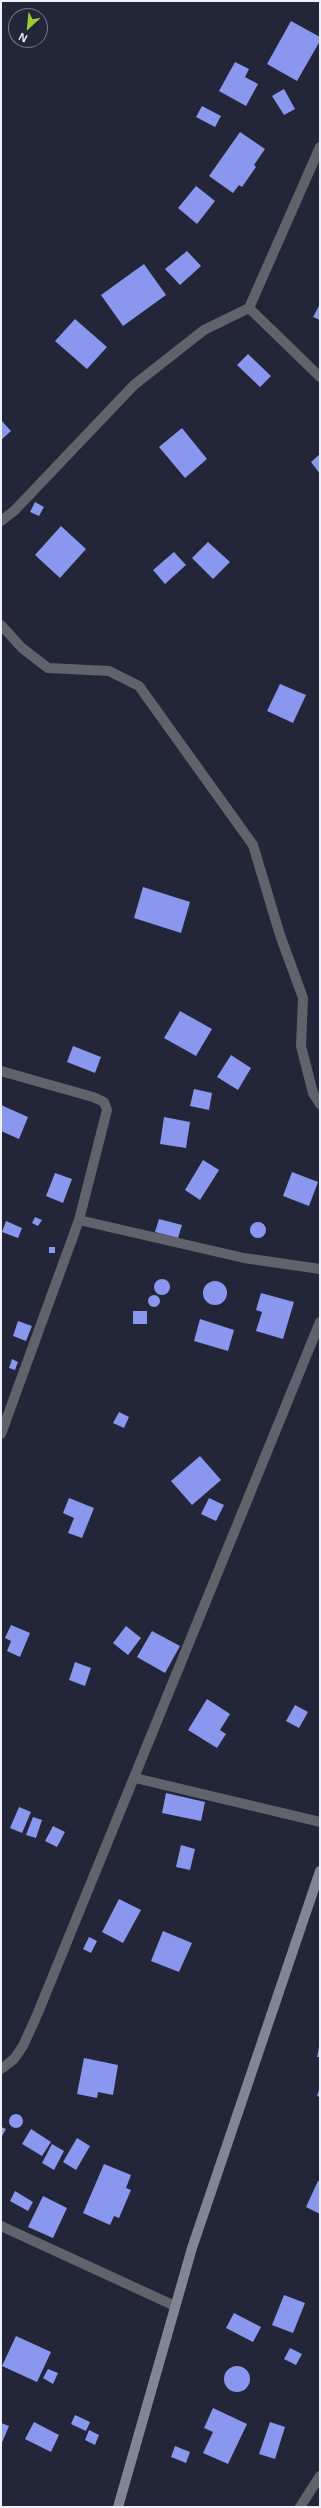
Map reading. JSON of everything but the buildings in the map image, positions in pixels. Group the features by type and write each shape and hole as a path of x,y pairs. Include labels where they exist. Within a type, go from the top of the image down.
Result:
{"street":[{"path":"1,521 14,511 134,385 204,330 249,308 320,147"},
{"path":"249,308 320,377"},
{"path":"1,625 22,648 48,668 109,671 139,686 253,844 280,935 303,998 301,1046 313,1093 320,1104"},
{"path":"1,1071 93,1097 106,1106 106,1118 80,1220 1,1434"},
{"path":"80,1220 244,1258 320,1269"},
{"path":"1,2069 14,2059 23,2046 135,1778 278,1422 320,1322"},
{"path":"135,1778 320,1822"},
{"path":"118,2507 175,2306 320,1871"},
{"path":"1,2226 175,2306"},
{"path":"300,2507 320,2476"}]}
